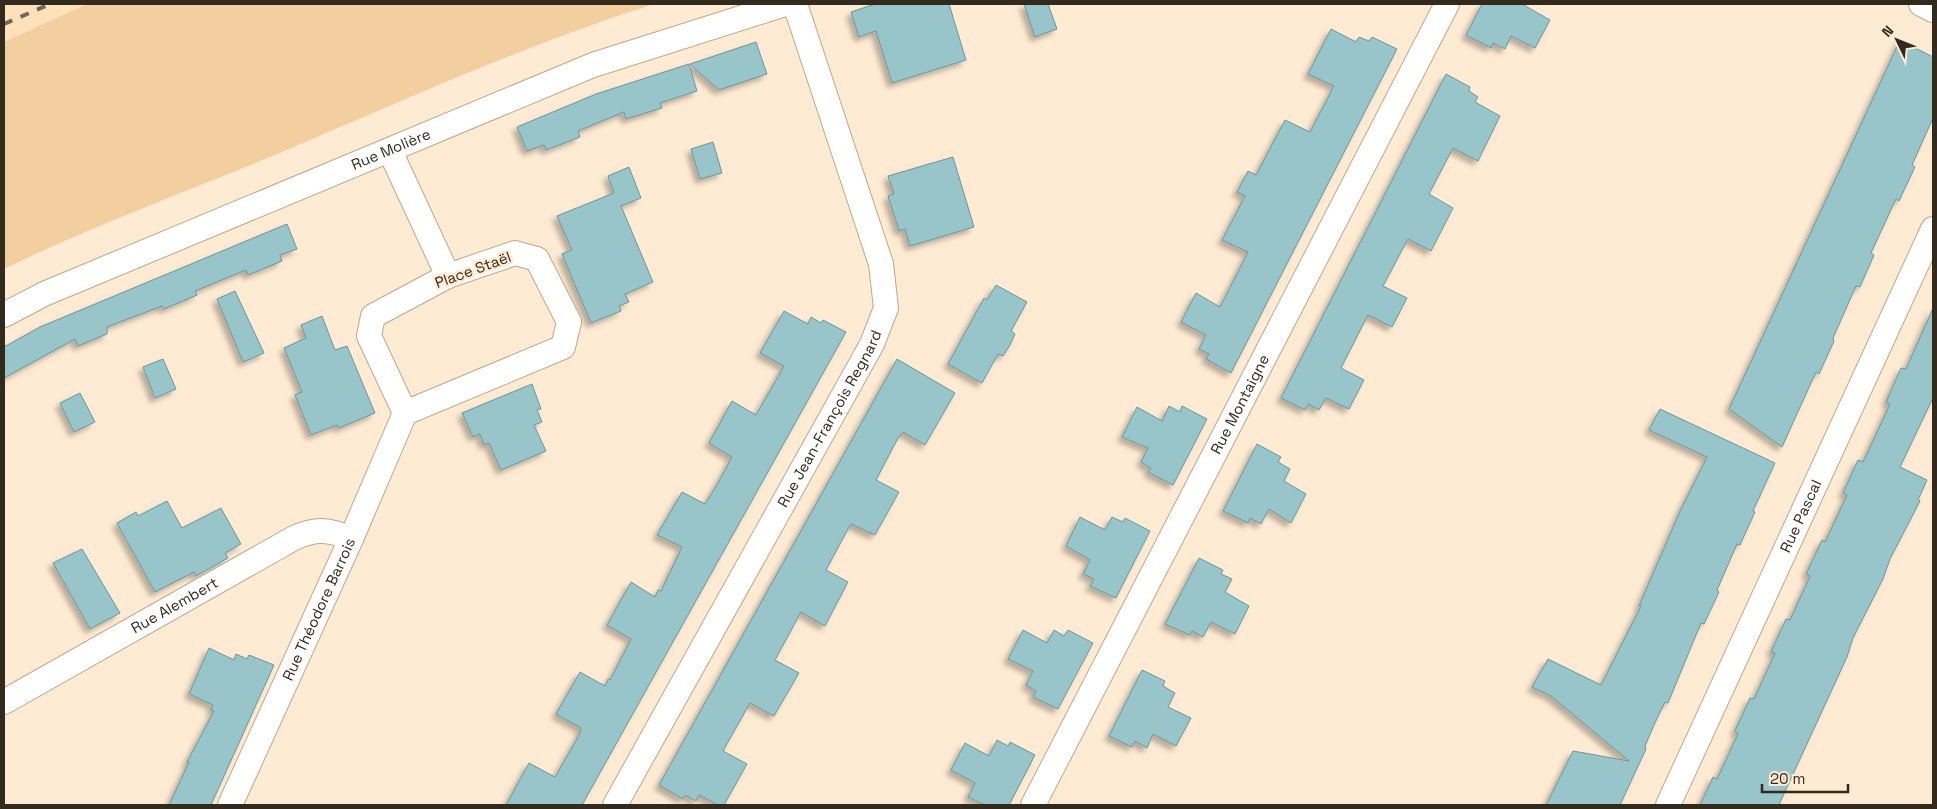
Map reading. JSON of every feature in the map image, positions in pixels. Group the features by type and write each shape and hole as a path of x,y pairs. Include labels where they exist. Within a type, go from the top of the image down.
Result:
{"street":[{"name":"Rue Molière","path":"4,315 44,294 593,65 785,4"},
{"name":"Rue Jean-François Regnard","path":"615,805 872,344 886,308 881,264 794,4"},
{"name":"Rue Montaigne","path":"1033,805 1446,4"},
{"path":"1921,4 1933,10"},
{"path":"390,151 448,276"},
{"name":"Rue Pascal","path":"1668,805 1933,229"},
{"name":"Place Staël","path":"516,253 537,259 569,322 563,347 405,413 369,336 373,316 448,276 516,253"},
{"name":"Rue Théodore Barrois","path":"230,805 351,539 405,413"},
{"name":"Rue Alembert","path":"4,702 308,531 321,530 337,533 351,539"}],"shaded area":[{"path":"4,4 87,4 4,42"},
{"path":"87,4 654,4 560,37 466,74 282,152 107,223 4,269 4,42"}],"building":[{"path":"875,4 949,4 966,60 892,83 876,31 859,37 851,12"},
{"path":"1024,4 1048,4 1057,29 1035,37"},
{"path":"1482,4 1522,4 1550,20 1535,48 1511,36 1505,49 1493,43 1491,48 1466,35"},
{"path":"1331,29 1356,42 1359,37 1369,41 1372,37 1397,49 1231,373 1206,359 1209,354 1199,349 1206,335 1181,322 1196,293 1220,307 1248,252 1222,240 1245,196 1237,192 1248,171 1256,175 1285,120 1310,132 1334,86 1308,74"},
{"path":"1900,40 1933,57 1933,118 1912,165 1915,167 1899,201 1896,199 1871,253 1874,255 1860,287 1856,286 1819,374 1816,372 1782,447 1729,409"},
{"path":"756,42 767,74 719,90 690,64"},
{"path":"689,64 697,91 660,103 662,108 626,119 624,112 578,131 580,137 546,150 544,145 527,151 517,127 596,94"},
{"path":"1446,74 1470,87 1469,91 1478,97 1475,102 1500,116 1478,161 1453,148 1429,194 1453,208 1431,251 1408,239 1383,286 1407,298 1392,327 1368,315 1341,368 1364,380 1349,409 1326,398 1319,410 1308,404 1305,410 1281,398"},
{"path":"713,142 722,173 700,179 691,149"},
{"path":"953,157 974,227 910,246 905,229 899,231 888,196 894,194 888,176"},
{"path":"629,167 641,198 621,206 653,282 625,294 629,302 619,306 621,311 591,323 562,254 572,250 557,216 614,193 608,176"},
{"path":"287,224 297,249 280,255 282,261 248,275 246,270 195,291 197,295 164,309 162,306 107,327 107,334 78,346 75,339 4,378 4,347 40,327"},
{"path":"996,285 1027,302 1011,331 1015,334 1010,345 1003,356 998,354 982,383 948,364 984,298 987,300"},
{"path":"235,291 264,353 243,362 217,299"},
{"path":"1933,308 1933,398 1900,467 1927,480 1918,500 1920,501 1853,638 1847,657 1779,805 1700,805 1713,777 1717,779 1738,734 1735,731 1750,698 1754,699 1775,653 1771,652 1786,619 1790,620 1810,576 1806,574 1822,540 1825,542 1847,495 1843,493 1858,460 1863,462 1890,404 1886,402 1901,368 1906,369"},
{"path":"784,311 808,324 811,317 821,323 823,320 846,332 582,805 506,805 529,763 555,777 579,735 581,728 556,714 580,672 605,686 608,679 610,680 631,639 607,625 631,582 655,597 658,590 661,591 682,547 657,535 682,492 705,504 719,481 732,457 709,443 732,401 756,415 784,366 760,353"},
{"path":"322,316 335,350 347,346 375,413 339,428 337,425 311,435 295,395 302,392 284,348 306,338 301,325"},
{"path":"163,359 176,389 155,398 143,367"},
{"path":"897,359 955,393 925,445 903,432 898,438 876,480 899,492 875,535 851,524 848,529 826,570 848,582 825,626 801,612 775,660 799,673 774,716 750,703 723,751 747,764 724,805 718,805 699,795 696,801 685,795 683,799 659,785"},
{"path":"532,384 541,409 537,410 542,422 534,425 546,451 501,470 489,443 484,445 480,434 473,437 462,413"},
{"path":"80,393 95,422 74,432 60,403"},
{"path":"1169,406 1180,412 1182,406 1207,419 1173,485 1148,472 1151,468 1141,462 1148,448 1122,437 1137,407 1162,421"},
{"path":"1660,409 1775,463 1740,545 1737,544 1717,590 1719,592 1704,624 1701,623 1668,703 1665,702 1654,725 1645,746 1646,749 1620,805 1546,805 1573,751 1629,761 1551,696 1532,687 1548,659 1601,685 1641,606 1639,606 1680,511 1707,457 1649,430"},
{"path":"1257,444 1281,457 1278,462 1290,469 1284,481 1306,494 1291,523 1269,509 1261,524 1250,518 1248,523 1223,511"},
{"path":"167,501 182,528 221,508 241,544 225,553 228,558 196,576 194,572 155,592 117,523 136,512 138,516"},
{"path":"1080,517 1105,530 1112,517 1123,522 1125,518 1150,531 1116,598 1090,586 1094,579 1083,574 1090,560 1066,546"},
{"path":"82,549 120,613 90,629 53,563"},
{"path":"1199,558 1223,570 1221,574 1232,579 1225,592 1249,606 1235,634 1211,622 1203,637 1192,631 1190,635 1165,624"},
{"path":"1023,630 1047,643 1054,630 1064,636 1068,630 1093,643 1058,709 1033,697 1036,691 1026,685 1033,671 1008,659"},
{"path":"209,648 234,660 236,654 247,659 249,655 274,665 211,805 169,805 189,762 187,762 214,711 211,710 213,705 189,694"},
{"path":"1142,670 1165,681 1163,686 1175,693 1168,707 1191,718 1176,746 1153,734 1147,748 1135,741 1132,747 1109,736"},
{"path":"997,740 1008,746 1010,742 1035,755 1009,805 985,805 968,797 975,783 951,770 965,743 989,756"}],"railway":[{"path":"4,24 50,4"}]}
